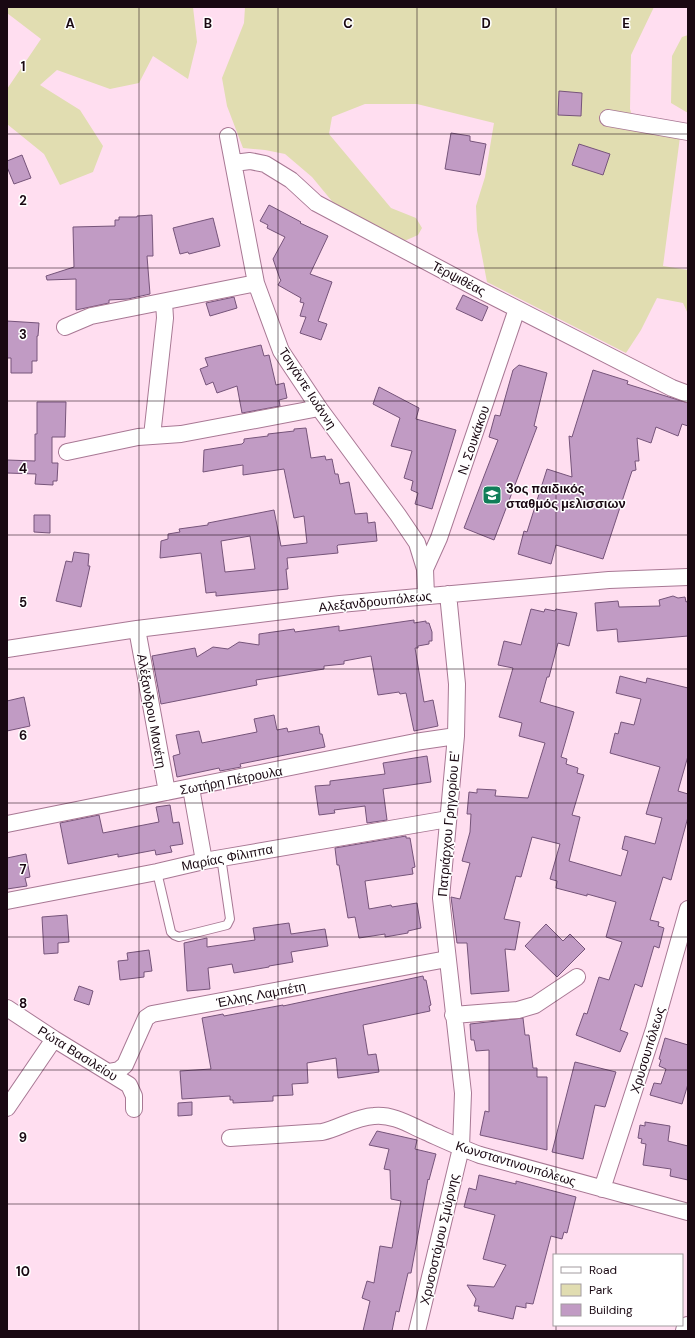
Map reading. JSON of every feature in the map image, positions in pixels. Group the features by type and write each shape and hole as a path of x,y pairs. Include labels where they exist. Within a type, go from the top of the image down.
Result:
{"street":[{"path":"608,118 688,132"},
{"name":"Τσιγάντε Ιωάννη","path":"228,136 256,283 281,351 319,408 418,543 425,569 426,596"},
{"name":"Τερψιθέας","path":"234,163 250,161 266,164 291,180 316,203 517,309 672,388 688,394"},
{"path":"65,327 91,316 256,283"},
{"path":"152,436 165,318 164,302"},
{"name":"Ν. Σουκάκου","path":"425,569 439,538 517,309"},
{"path":"67,452 138,437 181,434 319,408"},
{"name":"Αλεξανδρουπόλεως","path":"7,649 63,639 137,629 333,605 609,580 688,577"},
{"name":"Πατριάρχου Γρηγορίου Ε'","path":"448,594 457,684 456,736 440,898 462,1093 460,1148"},
{"name":"Αλέξανδρου Μανέτη","path":"137,629 167,792"},
{"name":"Σωτήρη Πέτρουλα","path":"7,824 416,742 456,736"},
{"path":"191,788 204,861"},
{"name":"Μαρίας Φίλιππα","path":"7,901 157,872 204,861 448,819"},
{"name":"Χρυσουπόλεως","path":"602,1189 654,1029 688,909"},
{"name":"Έλλης Λαμπέτη","path":"108,1072 119,1070 125,1065 146,1018 152,1014 447,959"},
{"path":"453,1015 518,1010 535,1005 577,977"},
{"name":"Ρώτα Βασιλείου","path":"7,1008 129,1085 134,1096 134,1109"},
{"path":"7,1108 54,1038"},
{"name":"Κωνσταντινουπόλεως","path":"230,1138 322,1132 362,1118 386,1116 399,1120 460,1148 480,1155 688,1212"},
{"name":"Χρυσοστόμου Σμύρνης","path":"417,1331 460,1148"}],"lane":[{"path":"157,872 171,932 179,937 227,925 230,922 221,858"}],"green space":[{"path":"7,7 193,7 197,42 188,79 153,56 139,83 110,89 57,70 40,85 80,110 103,146 93,172 60,185 44,154 7,124 7,89 41,39 7,13"},
{"path":"245,7 654,7 631,55 630,109 637,131 680,137 663,266 688,270 688,314 683,303 657,298 641,330 626,353 487,282 477,230 476,206 485,177 494,123 417,104 365,104 332,117 329,134 391,208 416,218 422,228 418,235 402,242 336,206 312,177 285,154 243,148 227,106 222,78 244,23"},
{"path":"688,35 688,113 671,103 672,56 682,37"}],"building":[{"path":"559,91 582,93 581,116 558,115"},
{"path":"451,133 470,136 470,141 486,144 480,175 445,169"},
{"path":"579,144 610,154 603,175 572,165"},
{"path":"22,155 31,178 14,184 7,167 7,161"},
{"path":"269,205 301,222 300,223 328,236 310,274 332,282 318,321 327,324 321,340 300,333 306,317 300,316 304,303 300,302 301,298 278,285 281,280 273,259 285,237 267,228 268,225 260,221"},
{"path":"152,215 153,256 147,256 150,294 128,299 109,300 109,303 76,310 76,279 47,280 46,276 74,267 73,227 115,226 115,220 119,220 119,217"},
{"path":"213,218 220,246 189,254 188,252 180,254 173,228"},
{"path":"463,295 488,307 482,321 456,309"},
{"path":"234,297 237,308 210,316 206,303"},
{"path":"7,321 39,323 37,336 37,361 32,361 32,373 11,373 11,358 7,358"},
{"path":"261,345 264,356 269,355 276,385 284,383 287,398 279,400 280,406 242,413 237,386 217,393 213,382 206,385 200,369 208,366 205,358"},
{"path":"519,365 547,373 534,426 537,427 494,540 464,528 498,440 489,437 495,415 500,416 513,370"},
{"path":"593,370 628,381 627,384 688,403 688,426 682,424 678,436 656,427 651,443 637,438 639,461 635,461 636,470 632,471 603,559 556,545 551,564 518,554 524,531 527,532 547,469 572,477 569,436 572,437"},
{"path":"379,387 419,408 416,419 456,430 432,509 415,504 418,493 411,490 413,481 404,478 412,451 391,446 400,418 373,404"},
{"path":"37,402 66,402 65,437 52,437 52,463 58,463 57,481 53,481 53,485 35,484 36,474 7,473 7,460 35,461"},
{"path":"306,428 311,458 325,456 326,460 332,459 335,474 338,474 340,484 349,482 355,514 367,513 368,523 375,522 377,541 338,545 338,553 287,558 288,569 286,569 288,589 216,596 216,592 206,593 201,553 160,558 161,541 168,539 168,534 180,532 179,529 208,525 208,523 274,510 281,546 307,543 304,516 294,518 284,469 243,475 243,465 203,472 204,450 242,444 244,439 294,431 294,429","holes":["250,536 255,569 225,572 221,541"]},
{"path":"34,515 50,515 50,533 34,532"},
{"path":"74,552 89,554 88,566 90,566 81,607 56,601 66,561 72,562"},
{"path":"673,596 678,598 685,597 686,602 688,601 688,636 618,642 617,629 597,631 595,603 618,601 619,607 660,606 659,600"},
{"path":"531,609 544,612 545,609 555,611 556,609 577,613 569,646 558,643 549,677 547,677 540,702 574,712 561,757 567,759 566,764 578,768 577,773 584,775 572,815 580,817 569,861 621,876 628,851 622,849 625,836 655,844 662,818 646,814 660,767 610,753 615,733 618,734 621,722 634,725 641,699 616,693 620,676 646,683 647,678 688,688 688,756 678,791 688,794 688,817 671,880 663,877 650,920 659,922 658,926 664,928 659,948 654,946 642,987 635,984 620,1030 628,1033 620,1052 576,1035 584,1013 587,1014 599,977 609,980 622,942 606,937 616,902 587,894 587,896 556,888 557,881 550,879 560,844 532,837 521,877 516,876 504,919 520,922 515,950 505,949 509,991 471,994 467,943 457,943 451,897 460,899 470,863 462,861 470,832 471,814 467,814 469,792 477,793 477,789 496,790 495,796 528,798 545,743 519,736 522,723 499,717 513,668 498,665 504,641 521,645"},
{"path":"414,620 414,623 426,621 426,623 429,623 432,632 432,641 429,641 429,644 415,648 424,702 433,700 438,726 414,731 406,693 400,694 399,692 378,695 371,656 344,661 344,664 324,666 324,669 256,680 257,685 161,704 152,656 195,648 197,657 213,647 228,649 239,642 259,645 259,634 294,629 295,632 339,626 339,631"},
{"path":"24,697 30,726 7,731 7,701"},
{"path":"274,715 277,730 287,728 288,732 319,726 320,734 322,734 325,747 240,764 241,767 220,771 219,768 177,777 173,756 180,754 176,735 199,731 202,743 257,732 254,719"},
{"path":"427,756 431,782 383,789 387,820 367,823 365,806 334,810 335,813 319,815 315,786 330,785 330,781 385,774 383,763"},
{"path":"170,805 173,823 179,822 183,844 170,846 172,852 156,855 155,850 118,857 118,854 68,864 60,823 99,815 103,833 159,822 156,807"},
{"path":"406,836 406,838 410,838 415,867 412,868 413,874 365,881 369,909 391,905 392,907 417,903 421,928 408,931 408,933 385,937 385,934 359,938 355,917 348,918 335,848"},
{"path":"26,854 30,877 25,878 27,886 7,889 7,858"},
{"path":"67,915 69,942 58,943 58,953 44,954 42,917"},
{"path":"289,923 291,934 325,929 328,946 291,952 293,962 269,967 234,973 232,964 208,968 210,989 187,991 184,943 207,938 207,947 255,940 253,928"},
{"path":"546,924 563,941 570,934 585,949 557,977 525,946"},
{"path":"149,950 152,971 144,972 144,977 120,980 118,961 128,960 127,953"},
{"path":"423,976 424,980 426,980 431,1005 429,1006 430,1011 363,1025 368,1055 376,1054 379,1072 338,1078 336,1058 307,1063 308,1083 292,1084 293,1095 273,1096 273,1101 233,1103 233,1100 230,1100 230,1096 182,1099 180,1071 211,1069 202,1018 223,1014 224,1016 283,1006"},
{"path":"79,986 93,991 89,1005 74,1000"},
{"path":"523,1018 525,1035 529,1035 533,1068 537,1068 537,1077 547,1077 547,1150 480,1135 485,1111 489,1112 489,1050 476,1051 474,1040 471,1040 470,1024"},
{"path":"665,1038 688,1045 688,1084 682,1104 650,1095 654,1083 661,1084 666,1069 659,1066 661,1060 659,1059"},
{"path":"575,1062 616,1072 605,1107 595,1105 583,1159 552,1152"},
{"path":"192,1102 192,1115 178,1116 178,1103"},
{"path":"645,1122 670,1126 668,1141 688,1146 688,1180 670,1176 671,1169 643,1165 646,1144 641,1143 642,1139 638,1138 640,1125 645,1126"},
{"path":"377,1131 417,1140 415,1149 436,1154 429,1180 428,1179 411,1273 408,1273 399,1312 396,1311 392,1331 363,1331 370,1301 362,1298 367,1281 374,1283 380,1246 392,1248 401,1201 391,1199 390,1170 384,1169 389,1149 369,1145"},
{"path":"479,1175 516,1184 516,1181 576,1197 567,1233 564,1232 562,1239 551,1236 533,1304 526,1303 526,1308 516,1306 513,1319 478,1311 479,1306 474,1306 476,1299 467,1285 494,1287 506,1265 483,1259 495,1215 464,1207 469,1188 476,1190"}],"place":[{"name":"3ος παιδικός σταθμός μελισσιων","path":"492,495"}]}
